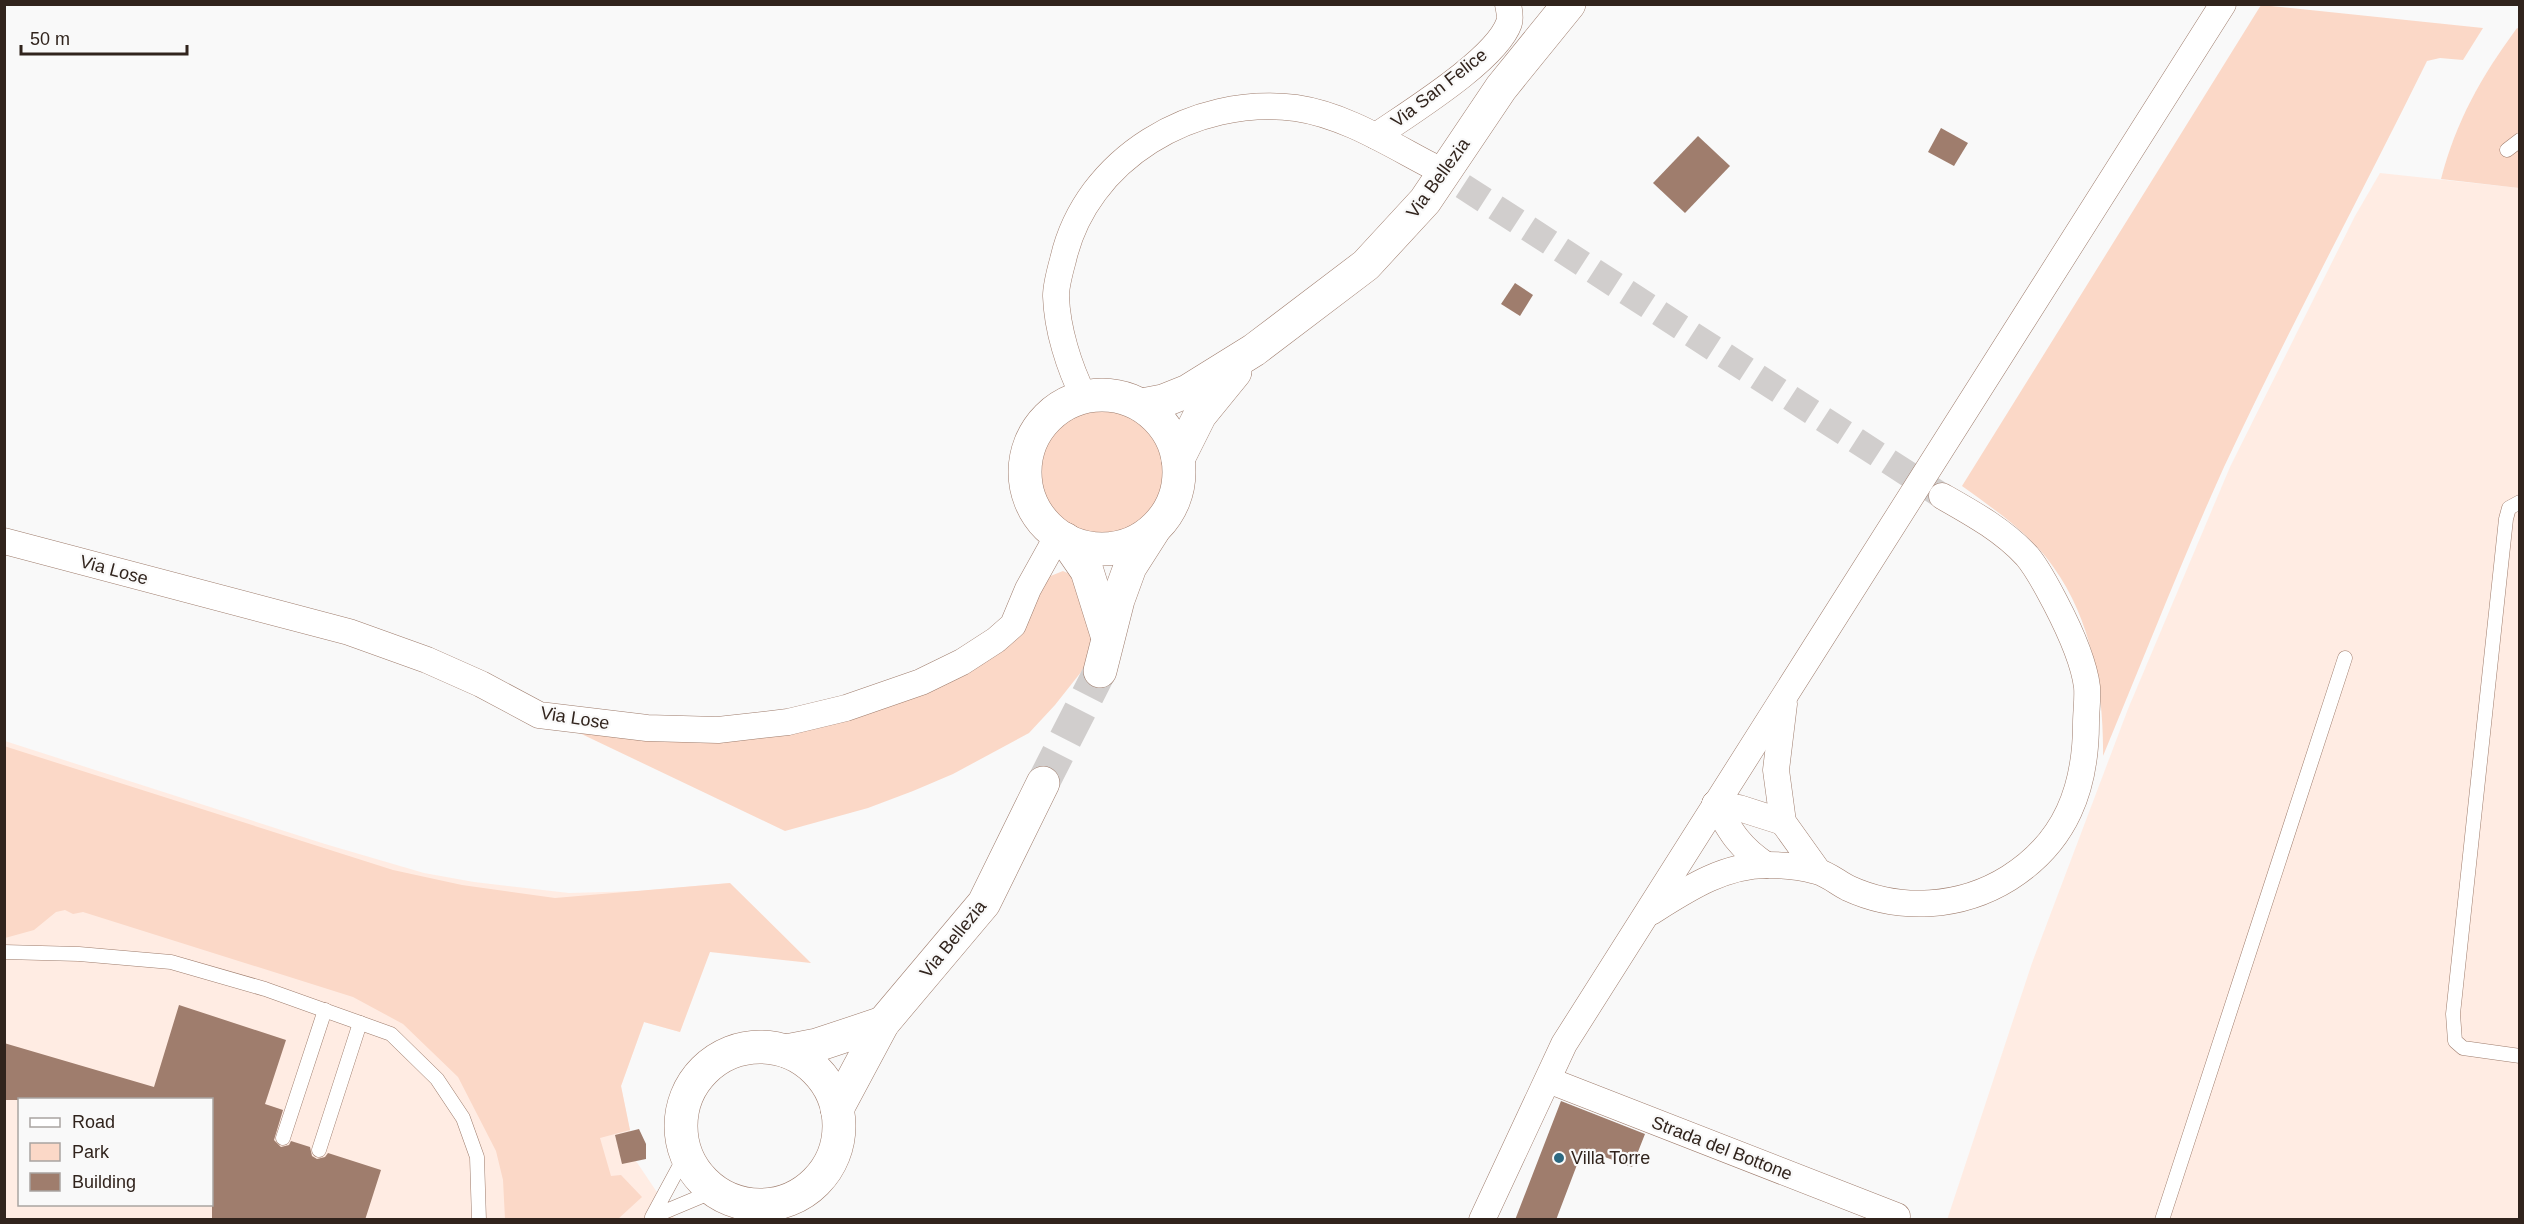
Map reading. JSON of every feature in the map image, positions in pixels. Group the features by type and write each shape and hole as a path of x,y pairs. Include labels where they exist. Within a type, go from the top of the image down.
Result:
{"street":[{"name":"Via San Felice","path":"1376,136 1467,71 1497,43 1510,22 1508,4"},
{"name":"Via Bellezia","path":"1142,405 1162,402 1188,391 1254,350 1366,265 1417,209 1501,88 1569,4"},
{"path":"1482,1220 1564,1044 2220,10"},
{"path":"1084,397 1073,376 1065,348 1056,296 1066,247 1074,223 1109,172 1158,135 1211,113 1242,108 1296,108 1323,115 1376,136 1430,165"},
{"name":"Via Bellezia","path":"1178,459 1200,415 1254,350"},
{"name":"Via Bellezia","path":"1100,671 1107,635 1130,567 1153,530 1169,511 1179,481 1177,452 1170,433 1158,418 1142,405 1114,395 1084,397 1055,411 1041,424 1030,444 1025,469 1027,488 1041,519 1061,537 1087,572 1107,635"},
{"path":"1645,916 1697,883 1734,870 1766,865 1818,871 1850,889 1890,902 1932,905 1970,896 2009,878 2041,853 2062,827 2076,796 2086,742 2086,686 2067,625 2049,590 2027,557 1986,522 1942,496"},
{"name":"Via Bellezia","path":"1061,537 1082,546 1102,549 1122,546 1138,540 1153,530"},
{"name":"Via Lose","path":"4,541 349,632 427,660 481,684 539,715 647,728 718,730 788,722 846,708 921,682 963,662 996,640 1013,624 1028,589 1061,537"},
{"path":"1786,693 1776,770 1783,822 1818,871"},
{"name":"Via Bellezia","path":"837,1109 883,1023 984,903 1043,783"},
{"path":"1715,804 1739,808 1783,822"},
{"path":"1715,804 1746,852 1766,865"},
{"path":"786,1051 817,1045 883,1023"},
{"path":"761,1047 786,1051 805,1061 820,1075 832,1092 837,1109 839,1118 837,1144 827,1168 809,1188 781,1210 760,1205 724,1203 697,1174 686,1154 681,1129 684,1104 695,1081 713,1062 736,1051 761,1047"},
{"name":"Strada del Bottone","path":"1548,1080 1896,1218"}],"lane":[{"path":"2506,150 2520,140"},
{"path":"2520,502 2509,508 2506,519 2453,1014 2456,1041 2463,1048 2520,1056"},
{"path":"2162,1220 2345,658"},
{"path":"4,952 79,954 171,962 266,989 391,1034 437,1079 463,1118 477,1157 479,1220"},
{"path":"284,1138 325,1010"},
{"path":"320,1150 360,1023"},
{"path":"651,1218 686,1154"},
{"path":"651,1218 724,1203"}],"shaded area":[{"path":"2380,173 2519,188 2519,1219 1947,1220 2032,963 2128,709 2230,467 2355,216"},
{"path":"5,741 325,844 424,873 474,882 569,893 640,891 730,883 680,1032 644,1022 621,1086 636,1161 675,1219 5,1220"}],"green space":[{"path":"2261,5 2483,28 2463,60 2440,58 2427,61 2224,467 2103,756 2101,707 2093,658 2078,611 2067,589 2035,544 2012,523 1962,486"},
{"path":"2517,28 2519,29 2519,188 2441,179 2454,138 2471,100"},
{"path":"1102,395 1131,401 1145,408 1156,418 1166,429 1173,443 1179,472 1173,501 1166,515 1156,526 1145,536 1131,543 1102,549 1073,543 1059,536 1048,526 1038,515 1031,501 1025,472 1031,443 1038,429 1048,418 1059,408 1073,401"},
{"path":"1063,571 1074,576 1099,614 1089,662 1055,705 1029,733 953,774 868,808 785,831 571,729 848,716 1032,606 1048,577"},
{"path":"4,746 393,870 462,885 555,898 730,883 811,963 710,952 680,1032 644,1022 621,1086 630,1130 600,1138 611,1176 621,1175 642,1197 618,1219 505,1219 503,1180 496,1151 458,1077 403,1024 353,997 83,912 73,914 65,910 56,912 34,930 5,938"}],"building":[{"path":"1941,128 1968,143 1954,166 1928,152"},
{"path":"1698,136 1730,166 1685,213 1653,183"},
{"path":"1515,283 1533,295 1520,316 1501,304"},
{"path":"179,1005 286,1040 265,1104 283,1110 274,1140 281,1147 289,1145 291,1141 310,1147 312,1156 317,1159 325,1157 328,1153 381,1170 365,1220 212,1220 213,1098 18,1098 18,1100 4,1100 4,1043 154,1087"},
{"name":"Villa Torre","path":"1561,1101 1645,1134 1632,1167 1583,1149 1556,1220 1515,1220"},
{"path":"639,1129 646,1144 646,1159 622,1164 615,1135"}],"tunnel":[{"path":"1430,165 1939,494"},
{"path":"1043,783 1100,671"}],"place":[{"name":"Villa Torre","path":"1559,1158"}]}
